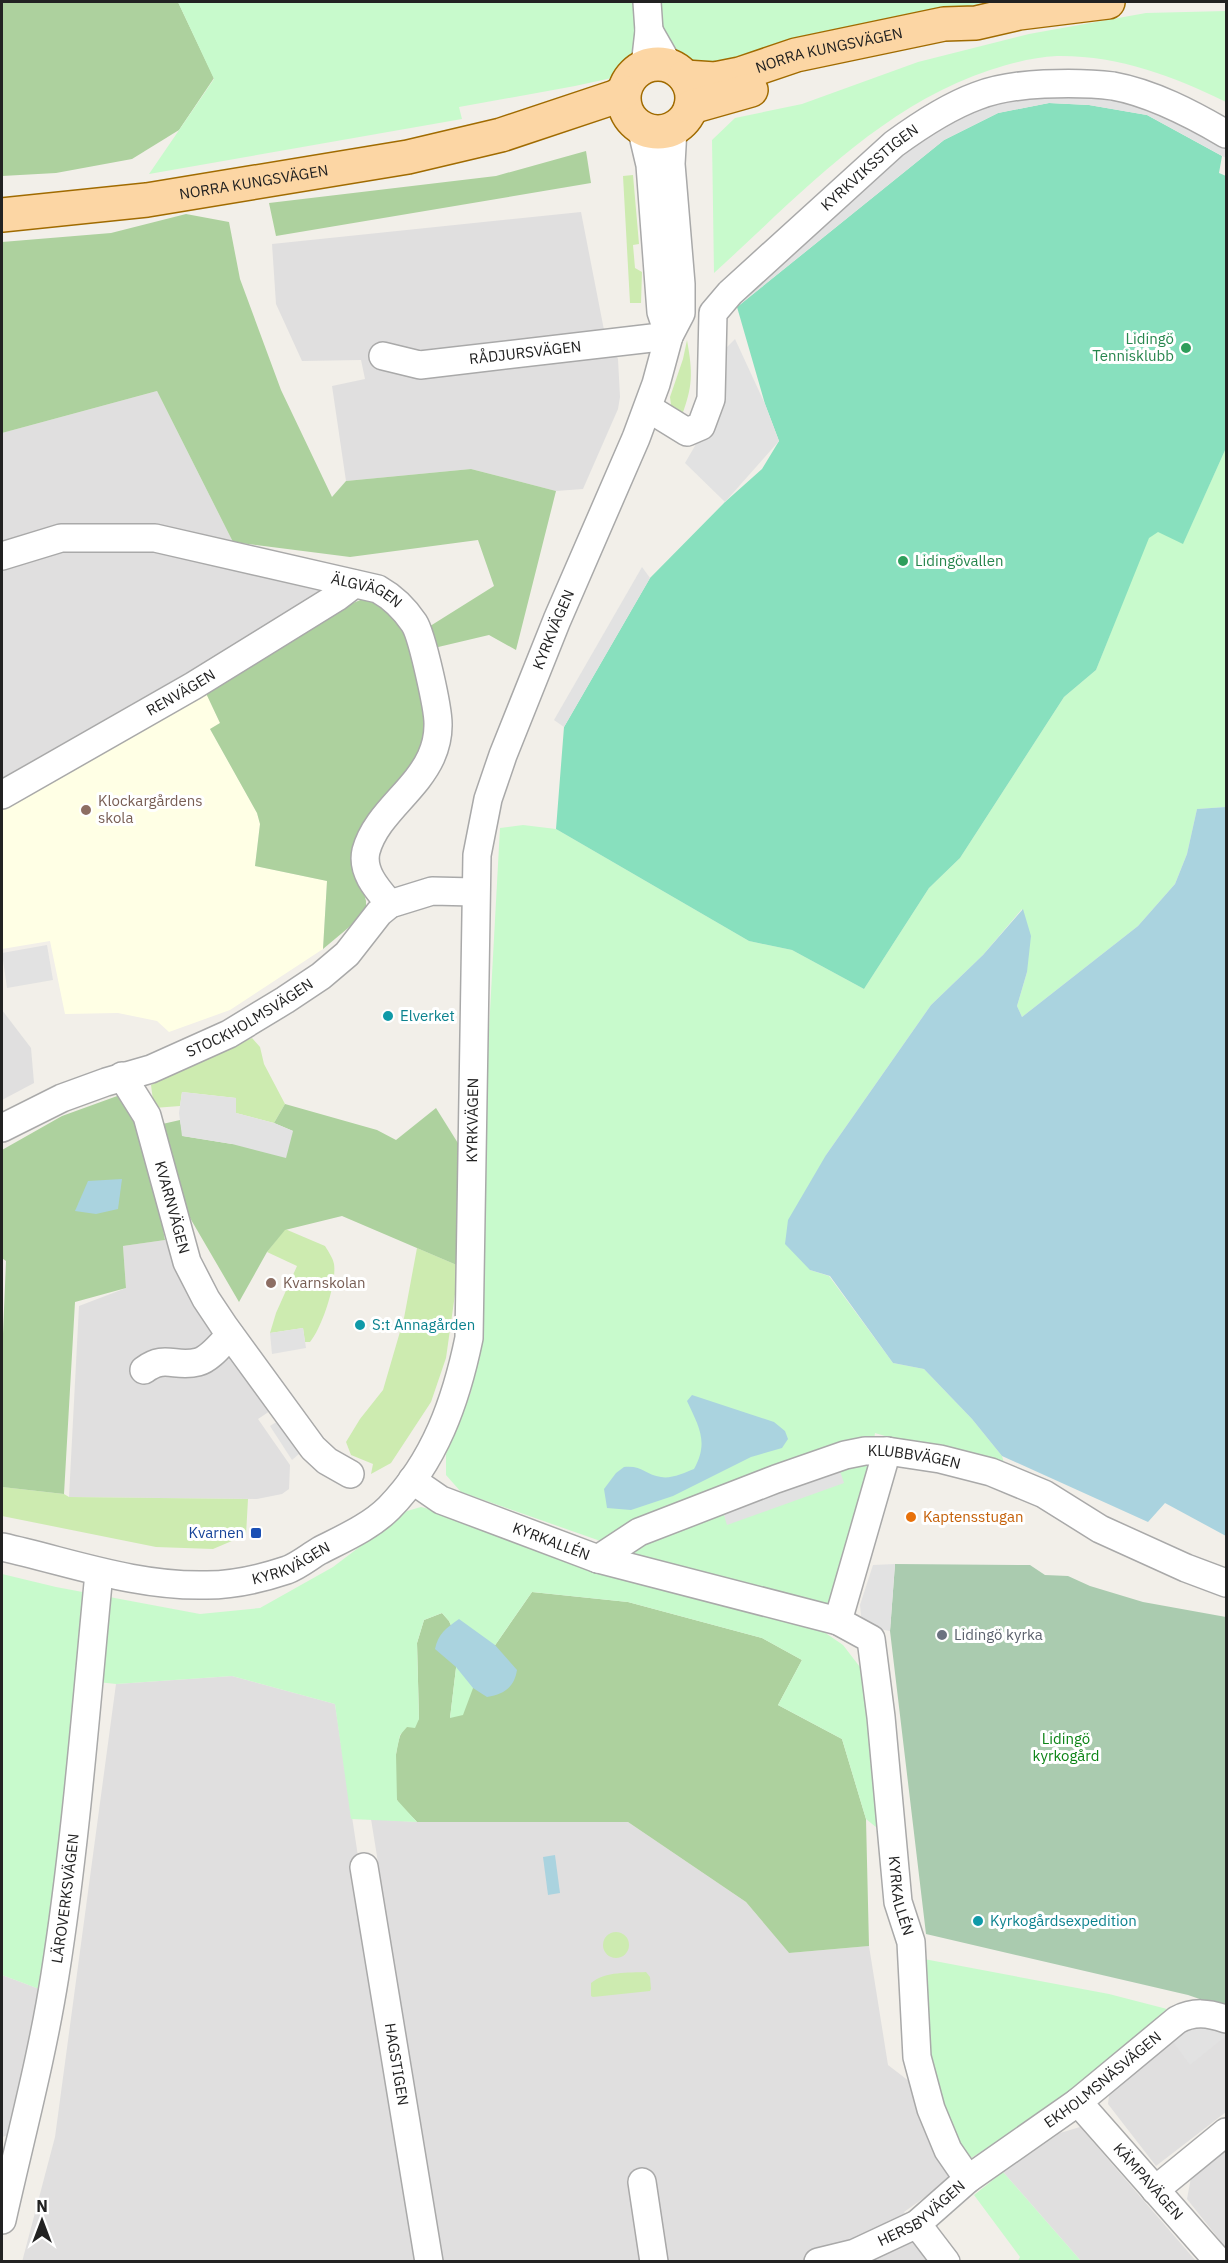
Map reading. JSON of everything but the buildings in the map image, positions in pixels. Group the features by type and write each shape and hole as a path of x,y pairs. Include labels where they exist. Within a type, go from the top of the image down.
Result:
{"main road":[{"name":"NORRA KUNGSVÄGEN","path":"672,89 740,74 796,55 944,24 976,23 1018,13 1108,2"},
{"path":"638,70 672,89 661,132 652,132 638,126 628,115 624,104 624,92 629,79 638,70"},
{"name":"NORRA KUNGSVÄGEN","path":"2,215 158,198 408,157 501,135 624,92"},
{"name":"NORRA KUNGSVÄGEN","path":"501,135 596,123 638,126"}],"street":[{"name":"KYRKVÄGEN","path":"2,1547 99,1573 142,1581 208,1585 259,1578 290,1569 349,1536 387,1510 412,1480 436,1442 447,1418 460,1378 468,1338 471,1269 474,892 482,827 488,799 503,755 557,620 648,408 664,361 669,336 681,313 681,284 671,164 672,89 649,31 647,2"},
{"name":"KYRKVIKSSTIGEN","path":"648,408 687,432 701,426 711,399 713,313 730,293 894,144 922,123 950,108 978,95 1023,85 1069,83 1114,86 1158,100 1227,134"},
{"name":"KYRKVÄGEN","path":"638,126 650,165 661,312 669,336"},
{"name":"RÅDJURSVÄGEN","path":"382,356 420,365 669,336"},
{"name":"ÄLGVÄGEN","path":"2,556 61,538 155,538 378,590 396,599 416,625 427,662 438,725 431,758 410,791 380,824 366,854 366,867 375,886 390,904"},
{"name":"RENVÄGEN","path":"2,795 193,686 337,597 354,584"},
{"name":"STOCKHOLMSVÄGEN","path":"2,1128 62,1098 122,1076 151,1069 229,1034 321,976 347,954 379,913 390,904 432,891 474,892"},
{"name":"KVARNVÄGEN","path":"122,1076 147,1116 187,1262 206,1299 313,1448 327,1461 350,1474"},
{"path":"144,1370 162,1361 173,1364 205,1359 230,1335"},
{"name":"KLUBBVÄGEN","path":"598,1559 639,1532 776,1479 845,1455 865,1451 887,1451 940,1459 991,1472 1044,1494 1100,1529 1186,1568 1227,1583"},
{"path":"838,1621 887,1451"},
{"name":"KYRKALLÉN","path":"412,1480 441,1500 598,1559 838,1621 871,1639 881,1717 898,1902 911,1942 917,2057 935,2119 948,2150 977,2173"},
{"name":"LÄROVERKSVÄGEN","path":"2,2220 9,2148 44,2038 55,1976 74,1822 99,1573"},
{"name":"HAGSTIGEN","path":"364,1867 429,2262"},
{"name":"EKHOLMSNÄSVÄGEN","path":"977,2173 1078,2102 1177,2020 1188,2014 1209,2013 1227,2019"},
{"name":"KÄMPAVÄGEN","path":"1078,2102 1219,2262"},
{"path":"1155,2190 1227,2132"},
{"name":"HERSBYVÄGEN","path":"818,2262 855,2253 916,2224 977,2173"},
{"path":"642,2182 654,2262"},
{"path":"916,2224 946,2262"}],"shaded area":[{"path":"1049,89 1132,97 1226,139 1226,158 1147,115 1089,105 1049,103 998,113 944,140 737,307 730,298 917,140 985,102"},
{"path":"581,212 604,330 618,359 620,397 618,409 583,489 556,491 471,469 346,481 332,386 365,379 361,360 302,361 276,304 272,244"},
{"path":"735,339 765,404 779,441 725,502 685,463 717,408 725,349"},
{"path":"157,391 233,542 237,559 336,585 2,781 2,433"},
{"path":"642,567 650,578 564,727 554,720"},
{"path":"204,689 220,723 210,729 257,813 260,824 255,866 327,881 323,949 230,1010 169,1032 157,1021 118,1013 65,1014 50,941 2,949 2,808"},
{"path":"47,945 53,980 7,988 2,953"},
{"path":"2,1010 31,1048 34,1083 2,1100"},
{"path":"182,1092 236,1098 236,1113 274,1123 293,1131 286,1158 232,1144 182,1136 179,1113"},
{"path":"165,1240 212,1334 273,1409 258,1419 290,1465 289,1489 282,1494 257,1499 69,1497 79,1306 126,1288 123,1246"},
{"path":"303,1328 306,1348 272,1354 270,1333"},
{"path":"286,1416 308,1446 292,1460 270,1426"},
{"path":"840,1471 844,1483 727,1525 723,1512"},
{"path":"895,1564 890,1631 862,1626 860,1605 873,1565"},
{"path":"232,1676 335,1704 419,2261 22,2262 55,2137 116,1684"},
{"path":"371,1819 417,1822 628,1822 746,1902 789,1953 869,1946 888,2065 918,2088 956,2175 904,2212 936,2261 442,2261"},
{"path":"2,1975 42,1990 11,2130 2,2137"},
{"path":"1226,2024 1226,2112 1156,2166 1108,2104 1111,2081 1176,2035"},
{"path":"1195,2026 1226,2031 1226,2036 1190,2065 1170,2038"},
{"path":"1080,2127 1196,2261 1081,2261 1003,2172 1060,2133"},
{"path":"1226,2141 1226,2248 1187,2199 1193,2167"}],"green space":[{"path":"2,2 178,2 214,78 179,130 132,159 56,173 2,176"},
{"path":"178,2 986,2 711,64 683,64 672,57 631,66 621,76 459,107 462,119 149,174 214,79"},
{"path":"1226,11 1226,102 1165,76 1101,59 1057,56 1023,61 990,70 950,86 912,106 876,130 809,185 714,273 712,140 735,118 802,104 918,62 1029,34 1146,13"},
{"name":"Lidingövallen","path":"1049,103 1089,105 1147,115 1222,156 1219,173 1226,176 1226,448 1183,544 1158,532 1149,538 1096,670 1064,697 960,858 929,888 864,989 792,950 749,941 556,829 564,727 650,578 725,502 762,469 779,441 765,404 737,307 944,140 998,113"},
{"path":"586,151 591,183 276,236 269,203 496,176"},
{"path":"633,175 639,244 633,245 635,268 642,272 641,303 630,303 623,176"},
{"path":"186,214 229,222 240,279 281,390 332,497 346,481 471,469 556,491 516,650 489,635 434,648 427,628 494,586 478,540 350,557 233,542 157,391 2,433 2,242 111,233"},
{"path":"687,340 691,380 681,418 672,413 670,397"},
{"path":"1226,448 1226,807 1197,809 1187,854 1175,884 1138,926 1022,1017 1017,1006 1027,972 1022,909 983,955 931,1005 826,1155 810,1270 829,1276 893,1363 924,1369 972,1419 1002,1456 1007,1473 875,1433 866,1496 831,1611 643,1556 461,1492 446,1475 446,1454 471,1392 479,1320 481,1177 500,828 523,825 556,829 749,941 792,950 864,989 929,888 960,858 1064,697 1096,670 1148,538 1157,531 1183,543"},
{"path":"365,598 393,610 412,641 426,704 426,741 358,871 366,901 366,913 323,949 327,881 255,866 260,824 257,813 210,729 220,723 204,689 327,614"},
{"path":"252,1038 260,1047 264,1064 285,1104 274,1123 236,1113 236,1098 182,1092 180,1106 154,1108 151,1085"},
{"path":"120,1095 148,1148 165,1240 123,1246 126,1288 75,1302 64,1494 2,1487 2,1358 6,1261 2,1258 2,1150 62,1116"},
{"path":"285,1104 377,1130 396,1140 436,1108 461,1148 459,1266 342,1216 285,1230 267,1252 239,1302 172,1187 158,1125 180,1120 183,1136 232,1144 293,1131 274,1123"},
{"path":"285,1229 325,1246 334,1264 328,1304 310,1342 305,1342 303,1328 270,1333 276,1313 297,1266 267,1252"},
{"path":"417,1248 459,1266 446,1358 431,1402 391,1463 371,1474 373,1464 351,1455 346,1442 360,1419 383,1390 404,1318"},
{"path":"2,1487 64,1494 69,1497 248,1499 246,1535 213,1549 156,1547 2,1516"},
{"path":"421,1507 466,1518 824,1632 843,1645 863,1671 887,1836 866,1819 842,1739 778,1705 802,1660 762,1638 628,1602 532,1592 482,1664 463,1715 450,1718 459,1643 449,1621 442,1613 424,1620 417,1643 419,1719 415,1728 407,1727 400,1735 396,1754 397,1800 417,1822 351,1819 335,1704 232,1676 116,1684 89,1681 42,1990 2,1975 2,1574 56,1587 200,1614 260,1608 333,1567 407,1511"},
{"name":"Lidingö kyrkogård","path":"895,1564 1030,1565 1045,1575 1068,1576 1090,1586 1143,1602 1226,1617 1226,2008 1188,1995 926,1934 890,1631"},
{"path":"532,1592 628,1602 762,1638 802,1660 778,1705 842,1739 866,1819 869,1946 789,1953 746,1902 628,1822 417,1822 404,1809 395,1795 396,1757 402,1732 408,1725 419,1719 417,1643 424,1620 442,1613 449,1621 459,1643 450,1718 482,1664"},
{"path":"616,1932 625,1936 629,1945 625,1954 616,1958 607,1954 603,1945 607,1936"},
{"path":"924,1959 1109,1994 1167,2009 1072,2094 968,2160 946,2124 933,2084 925,2022"},
{"path":"646,1972 650,1977 650,1991 591,1996 591,1983 603,1976"},
{"path":"1003,2172 1081,2261 1018,2261 1020,2257 974,2195"}],"water":[{"path":"1226,807 1226,1536 1165,1503 1148,1522 1002,1456 972,1419 924,1369 893,1363 830,1276 810,1270 785,1244 788,1220 826,1155 931,1005 983,955 1023,909 1031,936 1027,972 1017,1006 1022,1017 1138,926 1175,884 1187,854 1197,809"},
{"path":"122,1179 118,1209 96,1214 75,1211 88,1181"},
{"path":"692,1395 774,1422 785,1431 788,1439 782,1448 751,1457 673,1496 631,1510 607,1508 604,1489 616,1473 624,1467 635,1467 656,1476 665,1477 694,1469 702,1442 687,1401"},
{"path":"459,1619 495,1645 517,1670 511,1686 503,1692 487,1697 473,1688 456,1667 435,1649 443,1632"},
{"path":"555,1855 560,1893 548,1895 543,1857"}],"place":[{"name":"Lidingö Tennisklubb","path":"1186,348"},
{"name":"Lidingövallen","path":"903,561"},
{"name":"Klockargårdens skola","path":"86,810"},
{"name":"Elverket","path":"388,1016"},
{"name":"Kvarnskolan","path":"271,1283"},
{"name":"S:t Annagården","path":"360,1325"},
{"name":"Kaptensstugan","path":"911,1517"},
{"name":"Kvarnen","path":"256,1533"},
{"name":"Lidingö kyrka","path":"942,1635"},
{"name":"Kyrkogårdsexpedition","path":"978,1921"}]}
